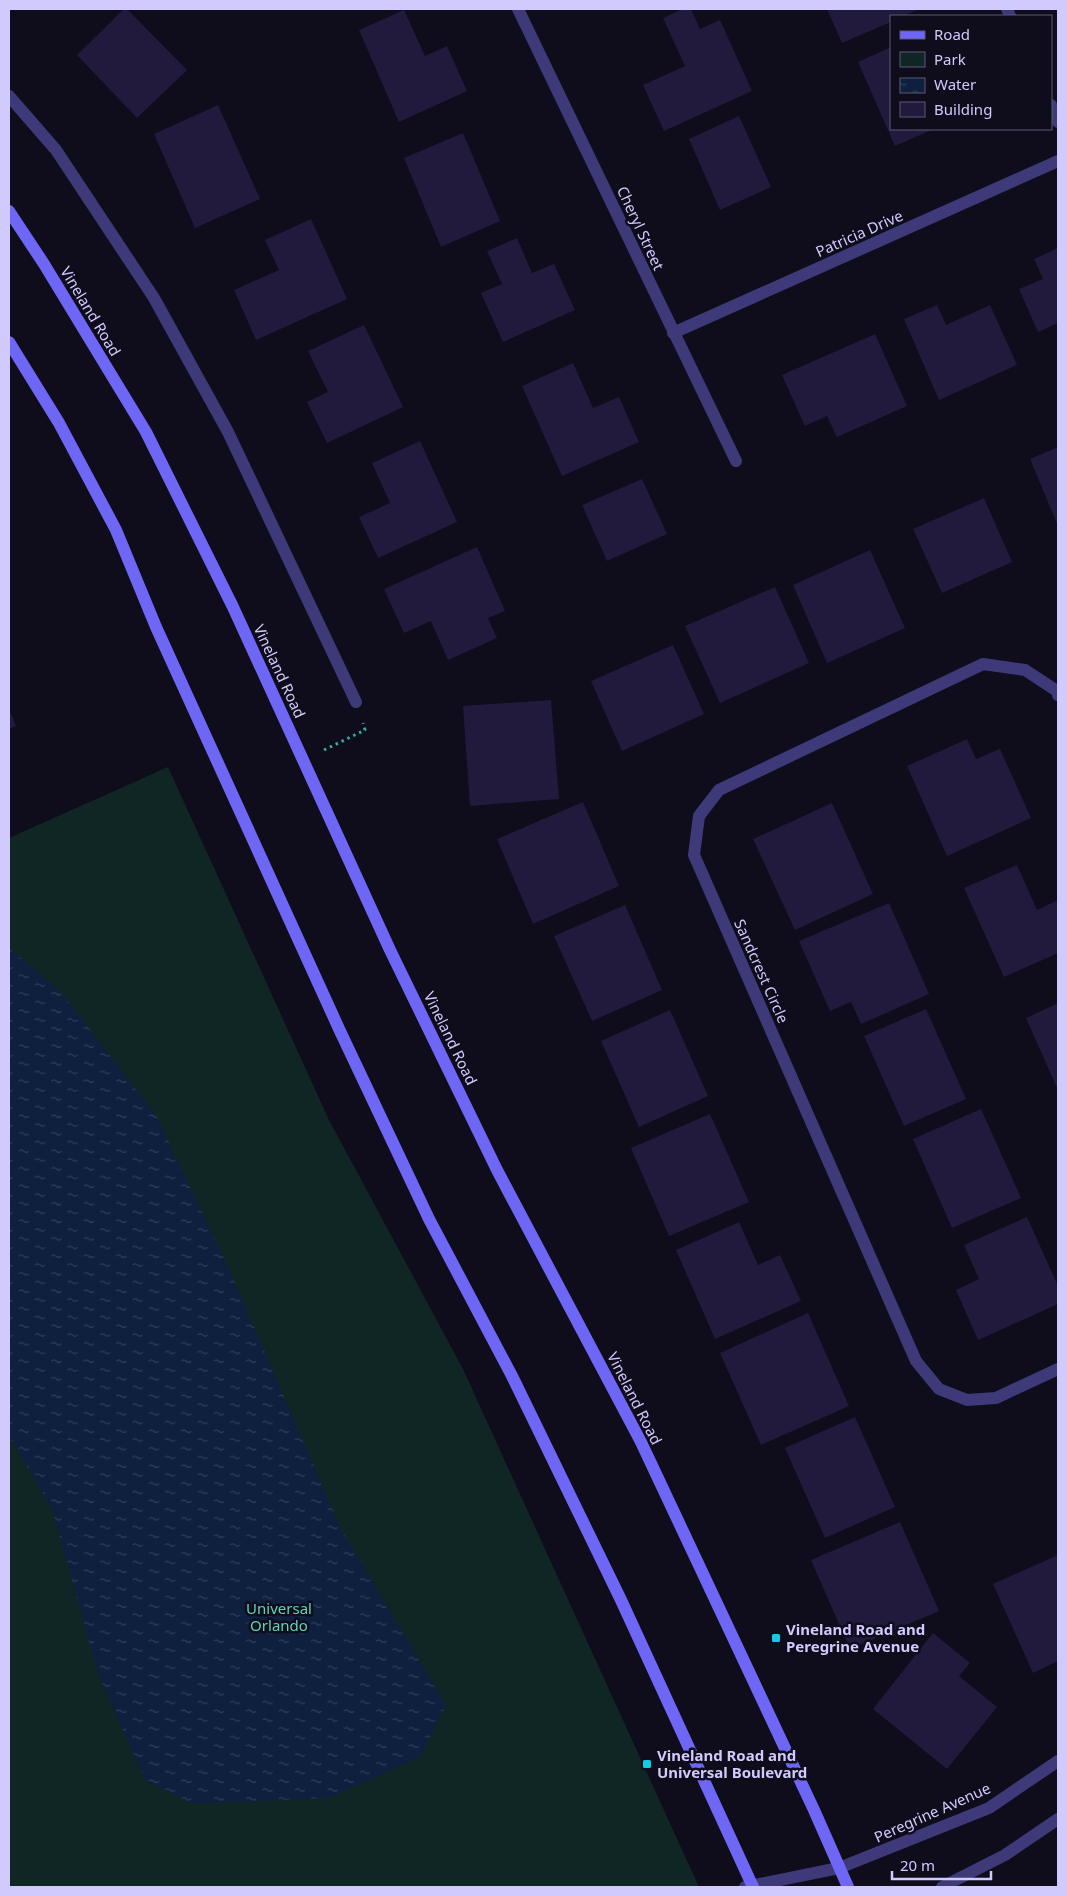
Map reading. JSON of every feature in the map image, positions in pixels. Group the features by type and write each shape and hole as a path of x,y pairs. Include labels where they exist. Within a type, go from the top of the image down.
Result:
{"main road":[{"name":"Vineland Road","path":"9,211 44,264 146,432 233,607 390,950 497,1170 641,1442 848,1887"},
{"path":"9,342 58,424 116,530 156,627 340,1031 429,1219 512,1376 612,1582 750,1887"}],"street":[{"name":"Cheryl Street","path":"518,9 736,461"},
{"path":"9,96 56,150 154,298 228,432 356,702"},
{"path":"1052,107 1058,122"},
{"name":"Patricia Drive","path":"673,333 1058,161"},
{"name":"Sandcrest Circle","path":"1058,695 1056,691 1025,670 983,664 719,790 698,816 694,855 916,1361 939,1389 967,1400 996,1398 1058,1370"},
{"name":"Peregrine Avenue","path":"750,1887 839,1868 989,1808 1058,1761"},
{"path":"942,1887 1005,1855 1058,1819"}],"path":[{"path":"303,760 365,730 356,702"}],"green space":[{"name":"Universal Orlando","path":"168,767 329,1120 463,1369 699,1887 9,1887 9,838"}],"water":[{"path":"9,948 61,992 157,1117 230,1271 341,1529 446,1705 420,1757 329,1798 192,1804 145,1780 98,1674 52,1509 9,1436"}],"building":[{"path":"124,9 127,9 187,70 137,118 77,55"},
{"path":"683,9 691,9 700,29 720,20 752,91 664,131 643,85 685,66 663,18"},
{"path":"827,9 920,9 905,15 890,15 890,22 842,43"},
{"path":"404,10 425,56 447,46 467,91 399,122 359,30"},
{"path":"890,47 890,130 932,130 895,146 858,62"},
{"path":"218,105 260,199 195,228 154,134"},
{"path":"739,116 771,187 720,210 689,139"},
{"path":"463,133 500,221 441,247 404,158"},
{"path":"311,219 347,299 256,340 234,290 279,270 265,240"},
{"path":"517,238 532,273 554,264 575,310 503,342 481,293 502,284 487,251"},
{"path":"1058,248 1058,323 1038,332 1019,289 1043,279 1034,259"},
{"path":"937,305 946,325 990,305 1017,365 939,400 904,319"},
{"path":"364,325 403,407 327,443 307,402 328,392 308,351"},
{"path":"875,334 907,406 837,437 827,416 805,426 782,375"},
{"path":"573,363 593,408 619,397 639,442 562,476 522,386"},
{"path":"420,441 457,522 378,558 359,517 390,503 372,463"},
{"path":"1058,447 1058,526 1030,459"},
{"path":"642,479 667,534 607,561 582,505"},
{"path":"984,498 1012,562 942,593 913,529"},
{"path":"477,547 505,611 488,618 497,638 448,660 431,621 404,633 384,589"},
{"path":"870,550 905,628 827,663 793,585"},
{"path":"775,587 809,663 720,703 685,626"},
{"path":"673,645 704,714 622,751 591,681"},
{"path":"551,700 559,799 470,806 463,706"},
{"path":"9,709 16,726 9,729"},
{"path":"967,739 976,759 1000,749 1031,818 947,856 907,766"},
{"path":"583,802 619,886 533,924 497,839"},
{"path":"832,803 873,894 795,930 753,839"},
{"path":"1017,865 1037,910 1058,900 1058,953 1004,977 964,888"},
{"path":"889,903 929,994 861,1024 851,1002 830,1011 799,941"},
{"path":"625,905 662,990 592,1021 554,936"},
{"path":"1058,1003 1058,1090 1026,1018"},
{"path":"926,1009 966,1099 904,1126 864,1036"},
{"path":"670,1010 708,1096 639,1127 601,1041"},
{"path":"981,1109 1021,1198 952,1228 913,1139"},
{"path":"710,1114 749,1202 669,1236 631,1148"},
{"path":"1027,1217 1058,1286 1058,1304 978,1340 956,1290 979,1279 964,1245"},
{"path":"739,1222 758,1265 780,1255 801,1301 715,1339 676,1250"},
{"path":"808,1313 849,1406 761,1445 720,1353"},
{"path":"855,1417 895,1507 825,1538 785,1448"},
{"path":"900,1522 939,1611 850,1649 811,1560"},
{"path":"1058,1555 1058,1661 1033,1673 993,1584"},
{"path":"933,1633 970,1663 959,1676 997,1707 947,1769 873,1709"}],"place":[{"name":"Vineland Road and Peregrine Avenue","path":"776,1638"},
{"name":"Vineland Road and Universal Boulevard","path":"647,1764"}]}
